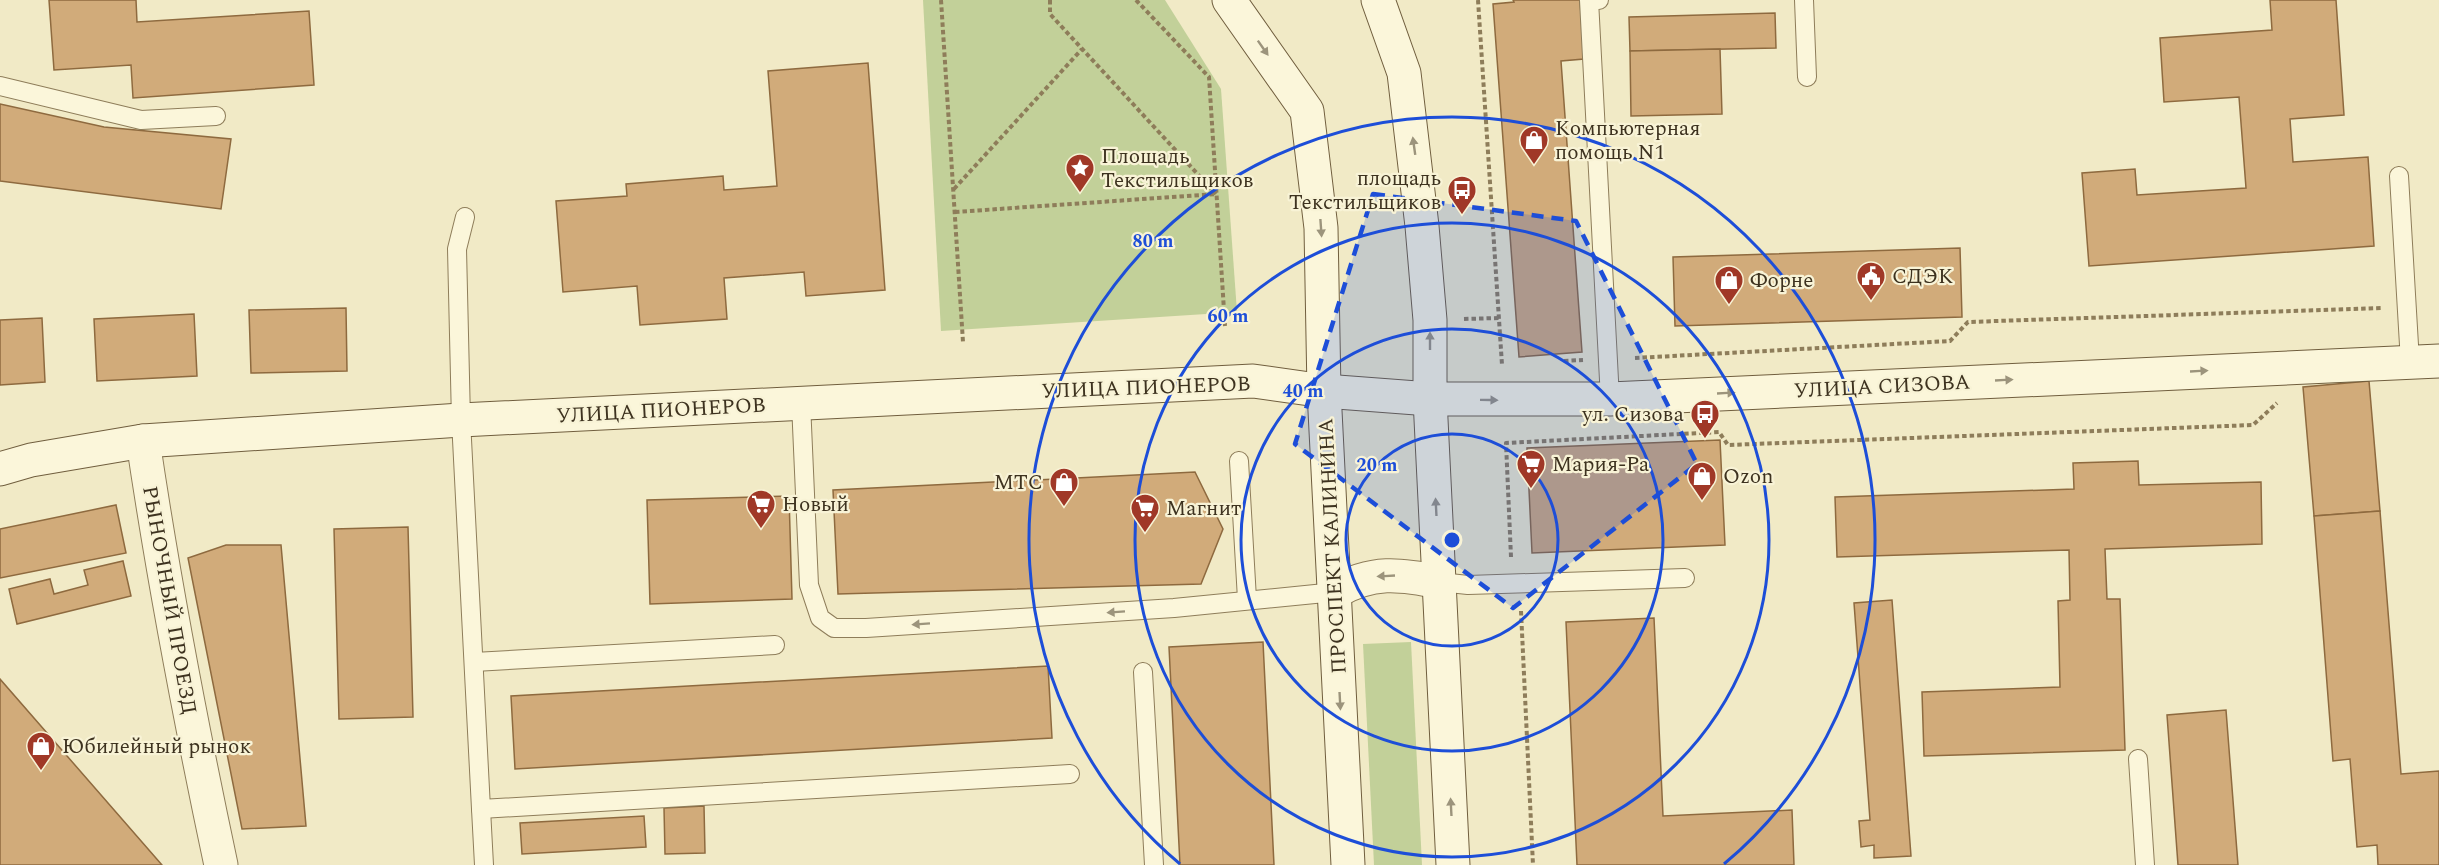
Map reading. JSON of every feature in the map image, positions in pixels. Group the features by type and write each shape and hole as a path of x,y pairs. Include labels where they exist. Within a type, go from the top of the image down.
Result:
{"main road":[{"name":"ПРОСПЕКТ КАЛИНИНА","path":"1229,0 1307,111 1321,228 1324,391 1348,865"},
{"path":"1378,0 1404,73 1416,163 1430,320 1430,399 1453,865"},
{"name":"УЛИЦА СИЗОВА","path":"1324,391 1430,399 1610,399 2424,361"},
{"name":"УЛИЦА ПИОНЕРОВ","path":"0,469 31,460 142,441 461,420 1253,381 1324,391"},
{"name":"РЫНОЧНЫЙ ПРОЕЗД","path":"142,441 156,534 193,737 221,865"},
{"path":"1335,592 1352,582 1381,576 1414,577 1440,582"}],"lane":[{"path":"1599,0 1589,0 1610,399"},
{"path":"1804,0 1807,77"},
{"path":"0,86 141,120 216,116"},
{"path":"2399,176 2406,307 2424,361"},
{"path":"465,217 457,249 461,420 484,865"},
{"path":"801,403 809,585 820,618 834,628 1174,608 1335,592"},
{"path":"1239,462 1247,599"},
{"path":"1440,582 1468,585 1685,578"},
{"path":"474,662 775,645"},
{"path":"1143,672 1154,865"},
{"path":"2138,759 2145,865"},
{"path":"481,808 1070,774"}],"path":[{"path":"941,0 963,342"},
{"path":"1050,0 1050,14 1216,194"},
{"path":"1136,0 1209,77 1225,326"},
{"path":"1478,0 1502,365 1514,364"},
{"path":"953,189 1082,48"},
{"path":"955,212 1216,194"},
{"path":"1561,362 1950,341 1968,322 2406,307"},
{"path":"1457,319 1499,318"},
{"path":"1533,865 1519,583 1511,559 1506,443 1719,432 1728,445 2253,425 2284,398"}],"highlighted area":[{"path":"1373,194 1576,221 1697,464 1513,608 1295,444"}],"green space":[{"name":"Площадь Текстильщиков","path":"923,0 1165,0 1221,89 1237,312 941,331"},
{"path":"1411,642 1422,865 1374,865 1363,644"}],"building":[{"path":"49,0 136,0 137,22 309,11 314,85 133,98 131,65 54,70"},
{"path":"1513,0 1580,0 1584,59 1561,61 1582,352 1519,357 1493,4 1514,2"},
{"path":"2270,0 2336,0 2344,115 2290,119 2293,162 2368,157 2374,246 2089,266 2082,173 2135,169 2137,195 2246,188 2239,97 2164,102 2160,38 2272,30"},
{"path":"1775,13 1776,48 1630,51 1629,17"},
{"path":"1720,49 1722,114 1631,116 1630,51"},
{"path":"868,63 885,290 806,296 804,272 724,278 727,319 640,325 637,286 563,292 556,201 627,196 626,184 723,176 724,190 777,186 768,71"},
{"path":"0,104 104,127 231,139 221,209 0,181"},
{"path":"1960,248 1962,317 1675,326 1673,257"},
{"path":"346,308 347,371 251,373 249,310"},
{"path":"194,314 197,376 97,381 94,319"},
{"path":"42,318 45,382 0,385 0,320"},
{"path":"2369,381 2380,511 2314,516 2303,387"},
{"path":"1720,440 1725,545 1532,553 1527,448"},
{"path":"2138,461 2139,485 2261,482 2262,544 2105,549 2107,599 2120,599 2125,750 1924,756 1922,692 2060,687 2058,601 2070,600 2069,550 1837,557 1835,497 2074,489 2073,463"},
{"path":"1195,472 1223,529 1201,584 838,594 833,490"},
{"path":"789,496 792,599 650,604 647,500"},
{"path":"116,505 126,553 0,578 0,529"},
{"path":"2380,511 2401,774 2439,771 2439,865 2378,865 2377,845 2357,847 2350,759 2333,761 2314,516"},
{"path":"408,527 413,717 339,719 334,529"},
{"path":"226,545 281,545 306,826 242,829 188,558"},
{"path":"123,561 131,596 17,624 9,589 50,579 54,594 88,585 84,570"},
{"path":"1892,600 1911,856 1874,858 1874,845 1861,847 1859,821 1870,820 1854,603"},
{"path":"1654,618 1663,816 1792,810 1794,865 1577,865 1566,622"},
{"path":"1263,642 1274,865 1180,865 1169,647"},
{"path":"1048,666 1052,738 515,769 511,696"},
{"name":"Юбилейный рынок","path":"0,679 162,865 0,865"},
{"path":"2226,710 2238,865 2178,865 2167,715"},
{"path":"704,806 705,853 665,854 664,808"},
{"path":"644,816 646,847 522,854 520,823"}],"place":[{"name":"Компьютерная помощь N1","path":"1534,166"},
{"name":"Площадь Текстильщиков","path":"1080,194"},
{"name":"площадь Текстильщиков","path":"1462,216"},
{"name":"СДЭК","path":"1871,302"},
{"name":"Форне","path":"1729,306"},
{"name":"ул. Сизова","path":"1705,440"},
{"name":"Мария-Ра","path":"1531,490"},
{"name":"Ozon","path":"1702,502"},
{"name":"МТС","path":"1064,508"},
{"name":"Новый","path":"761,530"},
{"name":"Магнит","path":"1145,534"},
{"name":"Юбилейный рынок","path":"41,772"}]}
